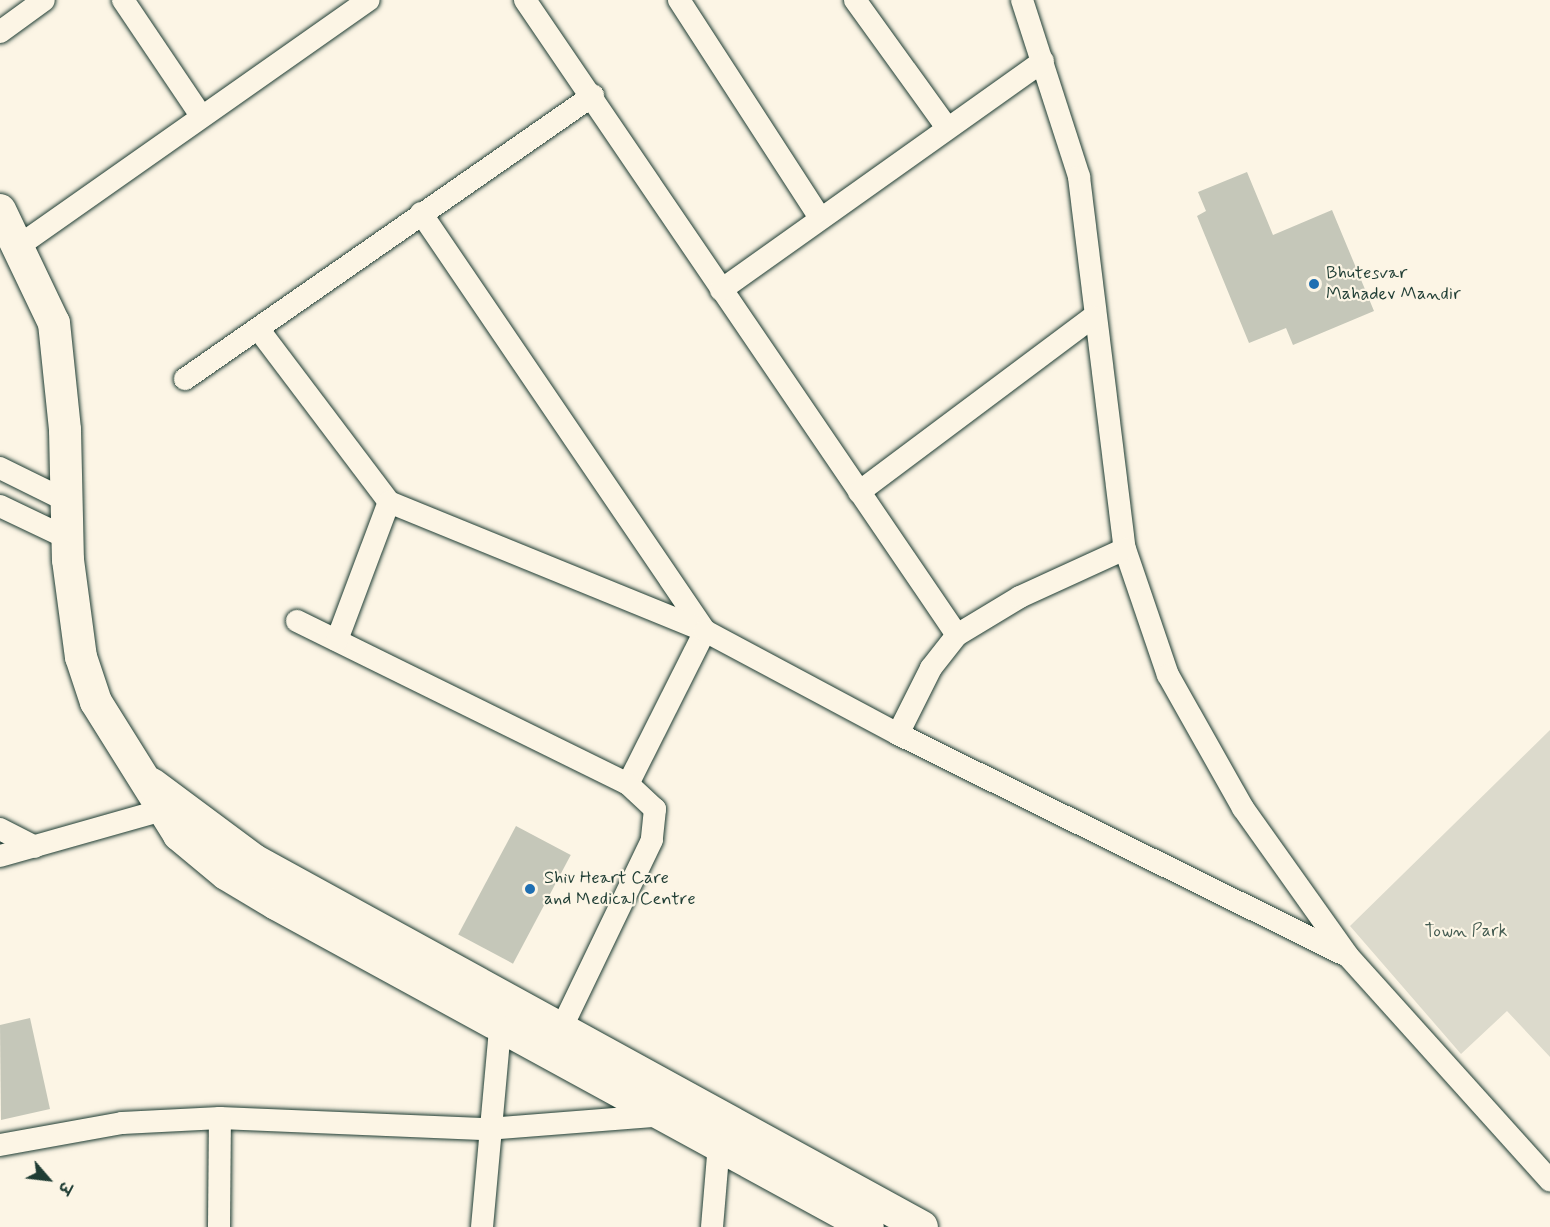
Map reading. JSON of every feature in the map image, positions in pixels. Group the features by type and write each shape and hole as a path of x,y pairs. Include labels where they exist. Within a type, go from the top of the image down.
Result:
{"main road":[{"path":"0,210 20,245 56,334 65,430 67,538 81,657 96,702 165,800 192,848 226,874 661,1116 712,1124 922,1227"},
{"path":"165,800 254,860 561,1029 712,1124 868,1227"}],"street":[{"path":"123,0 200,114"},
{"path":"525,0 593,95 721,290 957,635"},
{"path":"679,0 820,218"},
{"path":"855,0 946,126"},
{"path":"1022,0 1079,177 1093,317 1125,549 1168,675 1217,768 1348,956 1550,1180"},
{"path":"20,245 200,114 366,1"},
{"path":"0,32 29,4"},
{"path":"721,290 946,126 1043,61"},
{"path":"185,379 259,330 421,213 593,95"},
{"path":"421,213 705,631"},
{"path":"859,492 1093,317"},
{"path":"259,330 389,502 705,631 898,734 1348,956"},
{"path":"0,468 65,500"},
{"path":"337,640 389,502"},
{"path":"0,506 67,538"},
{"path":"898,734 931,668 957,635 1020,597 1125,549"},
{"path":"297,621 628,784 655,809 652,840 561,1029"},
{"path":"628,784 705,631"},
{"path":"0,856 35,847 165,800"},
{"path":"0,829 35,847"},
{"path":"482,1227 488,1129 500,1028"},
{"path":"0,1145 122,1123 220,1118 488,1129 661,1116 712,1124 712,1227"},
{"path":"219,1227 220,1118"}],"green space":[{"name":"Town Park","path":"1550,730 1550,1057 1507,1011 1461,1054 1350,926"}],"building":[{"path":"1247,172 1273,235 1332,210 1374,311 1293,345 1286,328 1249,343 1197,216 1206,211 1198,192"},
{"path":"516,826 571,855 513,964 458,935"},
{"path":"30,1018 50,1109 1,1120 0,1025"}],"place":[{"name":"Bhutesvar Mahadev Mandir","path":"1314,284"},
{"name":"Shiv Heart Care and Medical Centre","path":"530,889"}]}
